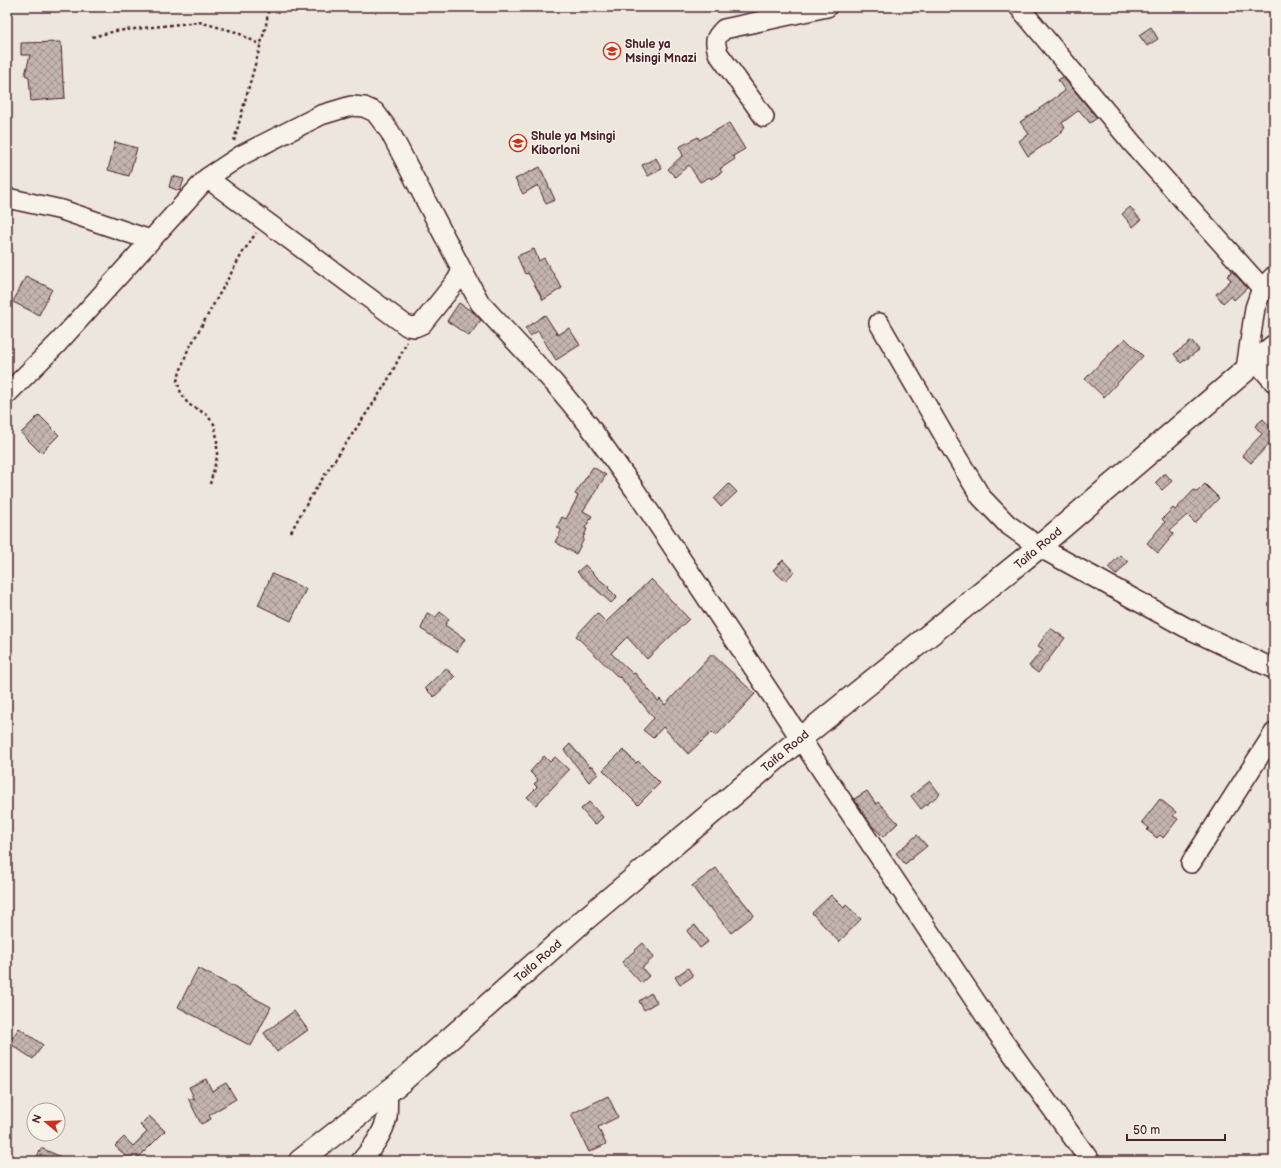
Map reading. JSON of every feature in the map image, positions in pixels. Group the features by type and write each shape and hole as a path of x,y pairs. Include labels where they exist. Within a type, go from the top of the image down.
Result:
{"highway":[{"name":"Taifa Road","path":"300,1161 388,1092 583,921 801,738 1039,547 1274,346"}],"street":[{"path":"764,117 718,52 715,43 718,36 724,29 827,7"},
{"path":"1019,7 1132,142 1268,282 1255,308 1251,365 1274,382"},
{"path":"7,394 58,343 207,178 242,155 320,115 352,106 364,107 375,112 390,132 480,303 554,382 588,424 635,490 988,1020 1090,1161"},
{"path":"207,178 407,326 415,327 422,324 457,280 462,270"},
{"path":"7,198 62,210 150,240"},
{"path":"879,323 949,444 982,497 1007,524 1039,547 1184,627 1274,669"},
{"path":"1191,863 1274,733"},
{"path":"361,1161 381,1135 387,1118 388,1092"}],"path":[{"path":"228,164 261,45 269,7"},
{"path":"92,37 116,31 199,22 236,32 261,45"},
{"path":"210,484 217,457 217,438 214,424 206,414 188,404 181,393 177,381 186,352 243,252 264,221"},
{"path":"291,532 300,514 323,477 385,384 415,327"}],"building":[{"path":"1151,27 1158,39 1147,46 1139,35"},
{"path":"61,42 65,98 31,101 29,77 25,75 30,55 21,55 21,43"},
{"path":"1063,77 1097,118 1090,123 1079,110 1062,123 1065,128 1061,131 1063,132 1028,156 1019,141 1029,134 1020,122 1065,91 1058,80"},
{"path":"729,123 745,149 733,156 735,159 720,169 722,172 711,179 710,177 700,182 689,165 675,177 668,169 683,155 679,147 698,137 699,140"},
{"path":"115,142 137,148 129,176 108,170"},
{"path":"656,158 662,169 648,176 642,165"},
{"path":"540,167 555,200 546,204 538,185 523,194 515,179"},
{"path":"172,176 184,179 180,191 169,187"},
{"path":"1130,207 1141,220 1133,227 1122,214"},
{"path":"534,249 539,261 544,258 562,288 543,300 528,273 525,274 517,256"},
{"path":"1232,271 1247,288 1234,300 1231,296 1223,303 1216,294 1231,280 1227,276"},
{"path":"26,276 52,289 39,315 13,302"},
{"path":"459,303 476,314 481,320 469,336 447,321"},
{"path":"545,315 558,335 569,328 580,345 556,360 538,331 530,336 525,328"},
{"path":"1125,338 1143,356 1104,397 1085,379"},
{"path":"1192,341 1199,350 1181,363 1174,354"},
{"path":"39,415 59,435 41,453 21,433"},
{"path":"1263,419 1274,431 1274,439 1251,463 1242,455 1262,434 1255,426"},
{"path":"593,467 606,475 583,511 592,516 585,528 587,529 583,538 584,539 576,554 555,542 561,531 557,527 562,517 566,519 578,496 575,494"},
{"path":"1165,473 1172,481 1162,490 1155,483"},
{"path":"729,484 737,492 721,507 714,499"},
{"path":"1205,484 1219,498 1195,523 1187,515 1170,530 1174,534 1158,553 1147,543 1165,522 1162,519 1173,508 1175,510 1194,490 1197,492"},
{"path":"1120,555 1128,562 1116,575 1108,568"},
{"path":"783,560 794,572 785,581 773,570"},
{"path":"585,565 609,587 608,588 617,597 611,603 577,572"},
{"path":"272,574 306,589 291,621 258,605"},
{"path":"651,579 689,619 647,659 627,637 611,653 633,674 635,673 658,701 660,699 665,705 712,654 755,694 716,736 712,732 688,754 663,727 653,738 643,730 654,718 620,677 619,678 576,636 597,613 606,622"},
{"path":"440,612 449,619 445,625 465,639 457,652 421,629 427,613 436,617"},
{"path":"1050,628 1065,638 1038,673 1029,666 1043,649 1038,646"},
{"path":"446,668 455,677 434,697 425,688"},
{"path":"570,744 598,774 589,782 564,750"},
{"path":"623,750 636,763 638,761 660,783 638,805 603,770"},
{"path":"544,756 550,762 555,757 569,770 536,805 527,797 537,787 534,784 538,780 530,772"},
{"path":"930,781 940,794 921,809 911,796"},
{"path":"867,791 876,804 878,802 898,823 883,837 871,825 854,799"},
{"path":"1160,799 1176,812 1173,816 1178,819 1163,838 1160,835 1157,838 1147,830 1149,828 1142,822"},
{"path":"589,802 603,817 595,825 581,809"},
{"path":"917,835 927,846 905,864 896,853"},
{"path":"716,868 737,896 738,895 754,915 731,933 710,907 708,908 692,886"},
{"path":"831,895 844,908 846,905 861,919 839,942 812,913"},
{"path":"695,925 708,942 700,948 687,931"},
{"path":"643,943 654,957 642,968 649,976 641,983 622,962"},
{"path":"198,968 271,1007 251,1046 178,1007"},
{"path":"688,968 693,976 680,985 675,977"},
{"path":"651,993 657,1002 644,1010 639,1001"},
{"path":"294,1011 308,1030 277,1052 264,1033"},
{"path":"19,1028 43,1045 33,1059 9,1043"},
{"path":"206,1079 212,1091 226,1083 236,1099 209,1115 211,1119 201,1124 188,1098 195,1100 189,1087"},
{"path":"608,1096 618,1117 598,1127 606,1144 589,1152 571,1114"},
{"path":"149,1116 165,1131 135,1161 131,1161 115,1146 124,1137 133,1146 147,1132 140,1125"},
{"path":"41,1148 70,1161 35,1161"}],"place":[{"name":"Shule ya Msingi Mnazi","path":"612,51"},
{"name":"Shule ya Msingi Kiborloni","path":"518,143"}]}
